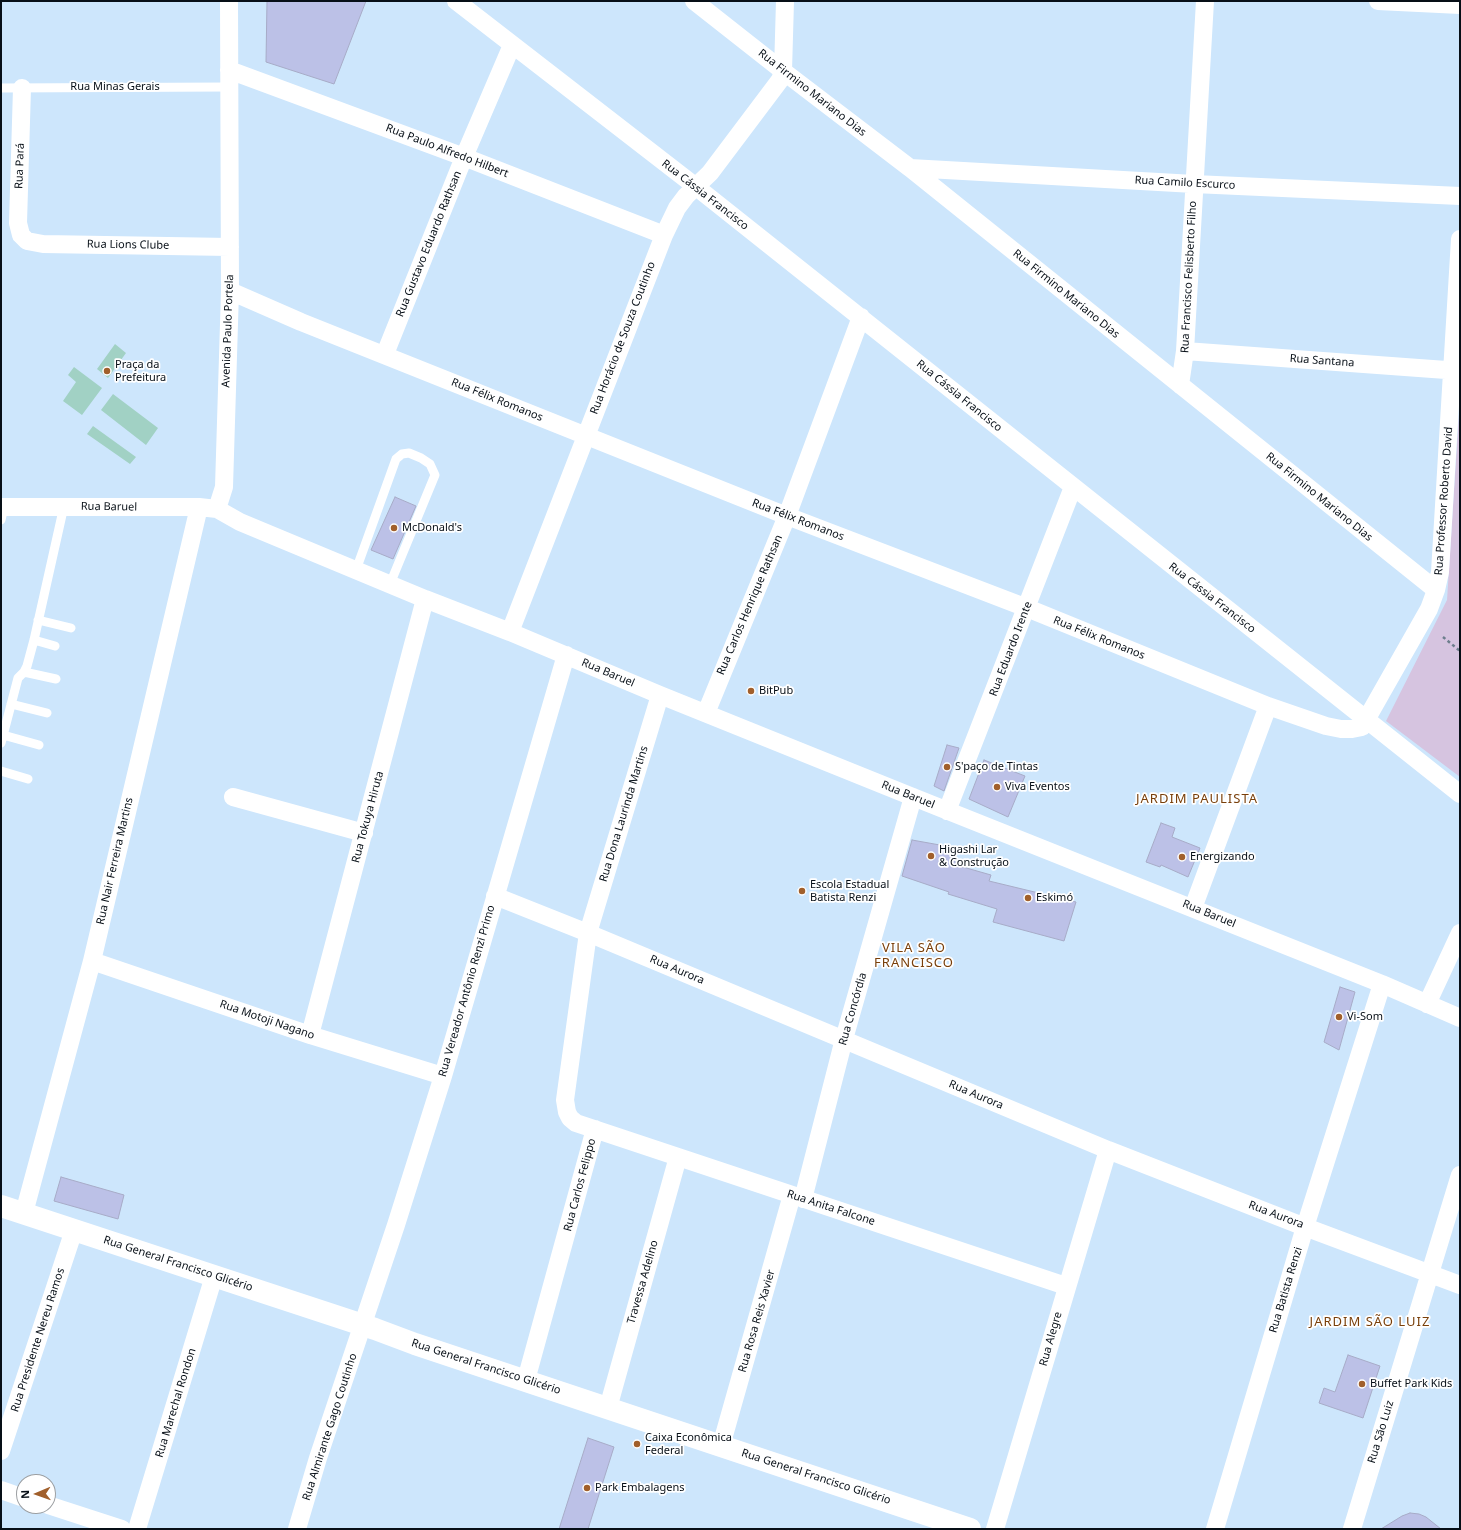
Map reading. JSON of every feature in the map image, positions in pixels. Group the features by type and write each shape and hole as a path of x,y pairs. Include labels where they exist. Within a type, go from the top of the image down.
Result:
{"main road":[{"name":"Rua General Francisco Glicério","path":"1,1206 970,1529"}],"street":[{"name":"Avenida Paulo Portela","path":"217,509 224,487 230,292 229,1"},
{"name":"Rua Cássia Francisco","path":"456,1 861,317 1460,794"},
{"name":"Rua Firmino Mariano Dias","path":"694,1 910,168 1436,590"},
{"path":"783,71 786,1"},
{"name":"Rua Francisco Felisberto Filho","path":"1180,385 1185,351 1205,1"},
{"path":"1378,1 1460,5"},
{"name":"Rua Gustavo Eduardo Rathsan","path":"384,354 464,157 512,46"},
{"name":"Rua Horácio de Souza Coutinho","path":"510,632 664,235 677,208 695,186 710,173 780,80 783,71"},
{"name":"Rua Paulo Alfredo Hilbert","path":"229,79 464,157 664,235"},
{"name":"Rua Pará","path":"22,88 18,223 21,235 27,241"},
{"name":"Rua Camilo Escurco","path":"910,168 1194,184 1460,196"},
{"name":"Rua Professor Roberto David","path":"1366,720 1429,609 1436,590 1440,572 1457,370 1460,239"},
{"name":"Rua Lions Clube","path":"27,241 43,244 230,247"},
{"name":"Rua Félix Romanos","path":"230,292 301,322 787,516 1027,608 1268,706 1326,726 1341,729 1362,727 1366,720"},
{"name":"Rua Carlos Henrique Rathsan","path":"706,713 787,516 861,317"},
{"name":"Rua Santana","path":"1185,351 1457,370"},
{"name":"Rua Eduardo Irente","path":"947,810 1073,487"},
{"name":"Rua Baruel","path":"2,511 64,506 199,507 217,509"},
{"name":"Rua Nair Ferreira Martins","path":"24,1213 92,961 199,507"},
{"path":"217,509 240,522 356,570"},
{"name":"Rua Baruel","path":"356,570 566,655 660,695 1382,984 1460,1018"},
{"name":"Rua Tokuya Hiruta","path":"310,1035 426,599"},
{"name":"Rua Vereador Antônio Renzi Primo","path":"363,1326 443,1076 566,655"},
{"name":"Rua Dona Laurinda Martins","path":"588,932 660,695"},
{"path":"1192,908 1268,706"},
{"path":"233,797 364,833"},
{"name":"Rua Concórdia","path":"798,1197 913,797"},
{"name":"Rua Aurora","path":"495,896 588,932 1108,1150 1305,1227 1460,1285"},
{"name":"Rua Carlos Felippo","path":"526,1380 595,1129 576,1123 570,1118 567,1112 565,1100 588,932"},
{"path":"1427,1004 1460,933"},
{"name":"Rua Motoji Nagano","path":"92,961 310,1035 443,1076"},
{"name":"Rua Batista Renzi","path":"1215,1529 1305,1227 1382,984"},
{"name":"Rua Anita Falcone","path":"595,1129 1066,1286"},
{"name":"Rua Alegre","path":"995,1529 1066,1286 1108,1150"},
{"name":"Travessa Adelino","path":"608,1408 678,1157"},
{"name":"Rua São Luiz","path":"1352,1529 1460,1175"},
{"name":"Rua Rosa Reis Xavier","path":"721,1446 798,1197"},
{"name":"Rua Presidente Nereu Ramos","path":"1,1451 74,1230"},
{"name":"Rua Marechal Rondon","path":"137,1529 214,1276"},
{"name":"Rua Almirante Gago Coutinho","path":"297,1529 318,1458 363,1326"},
{"path":"1,1490 16,1495"},
{"path":"56,1508 122,1529"}],"lane":[{"name":"Rua Minas Gerais","path":"1,88 229,79"},
{"path":"356,570 396,459 402,454 409,453 430,464 435,475 390,584"},
{"path":"39,745 2,739 18,678 24,672 34,640 64,506"},
{"path":"38,620 71,628"},
{"path":"34,640 55,646"},
{"path":"24,672 56,679"},
{"path":"11,704 47,713"},
{"path":"1,771 28,779"}],"path":[{"path":"1443,637 1460,651"}],"shaded area":[{"path":"115,344 126,353 108,378 97,369"},
{"path":"74,367 102,388 82,415 63,401 76,382 68,375"},
{"path":"113,394 158,428 146,445 101,410"},
{"path":"1460,398 1460,777 1386,721 1447,600"},
{"path":"93,426 136,457 130,464 87,434"}],"building":[{"path":"267,1 366,1 334,84 266,62"},
{"name":"McDonald's","path":"395,497 416,506 393,559 371,550"},
{"name":"S'paço de Tintas","path":"947,745 959,748 944,791 934,786"},
{"name":"Viva Eventos","path":"984,760 1025,776 1008,817 969,799"},
{"path":"1161,823 1175,828 1172,837 1200,848 1188,877 1161,865 1160,867 1146,862"},
{"path":"912,840 951,847 956,865 991,875 989,881 1076,902 1064,941 993,922 997,909 948,894 949,892 902,876"},
{"name":"Vi-Som","path":"1340,987 1355,992 1339,1050 1324,1042"},
{"path":"61,1177 124,1195 118,1219 54,1201"},
{"name":"Buffet Park Kids","path":"1348,1355 1380,1366 1363,1418 1319,1403 1324,1388 1335,1392"},
{"name":"Park Embalagens","path":"588,1438 614,1447 588,1529 559,1529"},
{"path":"1410,1513 1419,1514 1426,1517 1441,1529 1381,1529 1402,1516"}],"place":[{"name":"Praça da Prefeitura","path":"107,371"},
{"name":"McDonald's","path":"394,528"},
{"name":"BitPub","path":"751,691"},
{"name":"S'paço de Tintas","path":"947,767"},
{"name":"Viva Eventos","path":"997,787"},
{"name":"Higashi Lar & Construção","path":"931,856"},
{"name":"Energizando","path":"1182,857"},
{"name":"Escola Estadual Batista Renzi","path":"802,891"},
{"name":"Eskimó","path":"1028,898"},
{"name":"Vi-Som","path":"1339,1017"},
{"name":"Buffet Park Kids","path":"1362,1384"},
{"name":"Caixa Econômica Federal","path":"637,1444"},
{"name":"Park Embalagens","path":"587,1488"}],"district":[{"name":"JARDIM PAULISTA","path":"1197,799"},
{"name":"VILA SÃO FRANCISCO","path":"914,956"},
{"name":"JARDIM SÃO LUIZ","path":"1370,1322"}]}
